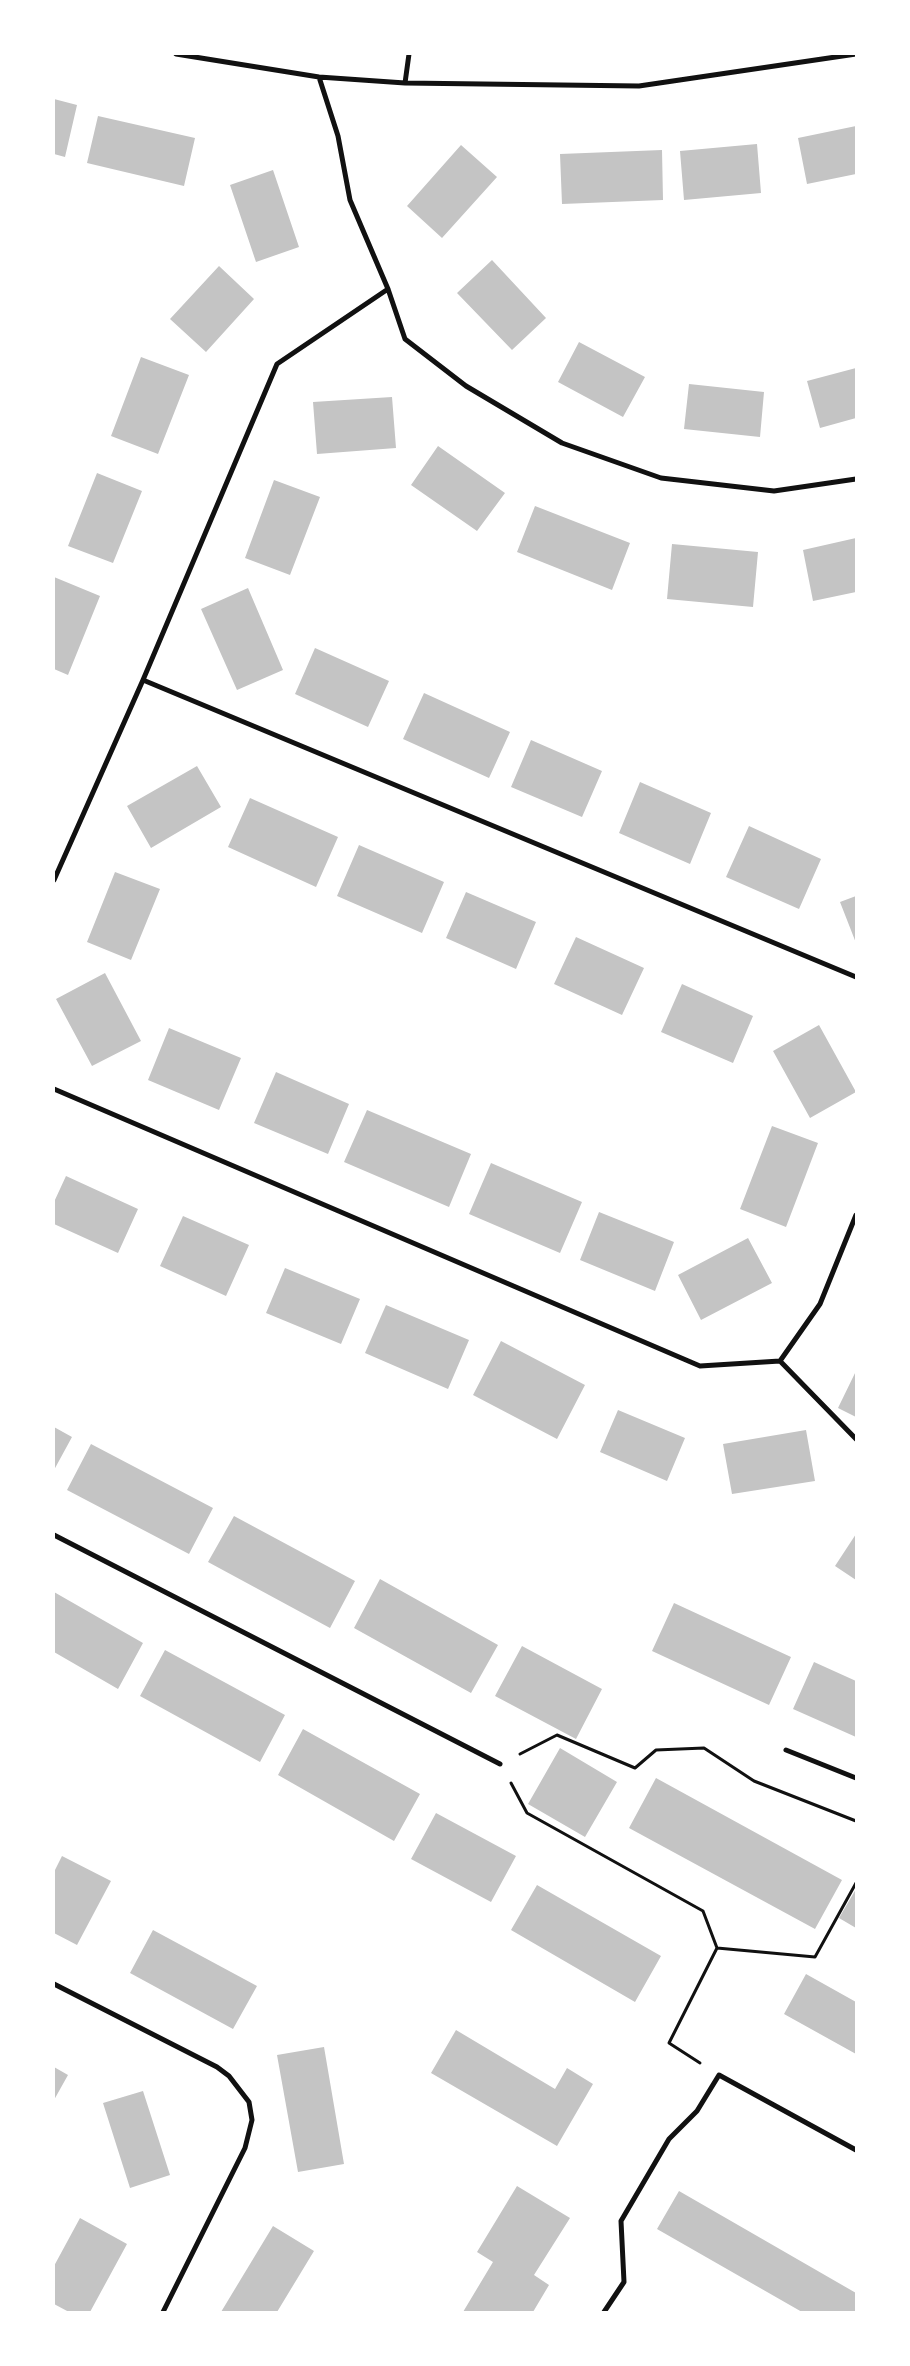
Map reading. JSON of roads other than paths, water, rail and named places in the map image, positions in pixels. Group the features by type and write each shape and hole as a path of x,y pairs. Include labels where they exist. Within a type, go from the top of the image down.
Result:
{"street":[{"path":"176,54 319,77 405,83 639,86 856,54"},
{"path":"405,83 409,54"},
{"path":"319,77 338,136 350,200 388,289 405,338 466,386 562,443 662,478 774,491 856,479"},
{"path":"54,880 143,680 276,364 388,289"},
{"path":"143,680 856,978"},
{"path":"54,1089 700,1366 780,1361 856,1439"},
{"path":"780,1361 820,1304 856,1215"},
{"path":"54,1535 500,1764"},
{"path":"786,1750 856,1778"},
{"path":"54,1984 217,2067 229,2076 249,2102 252,2120 245,2148 163,2312"},
{"path":"604,2312 624,2282 621,2221 669,2140 697,2111 719,2076 856,2150"}]}
